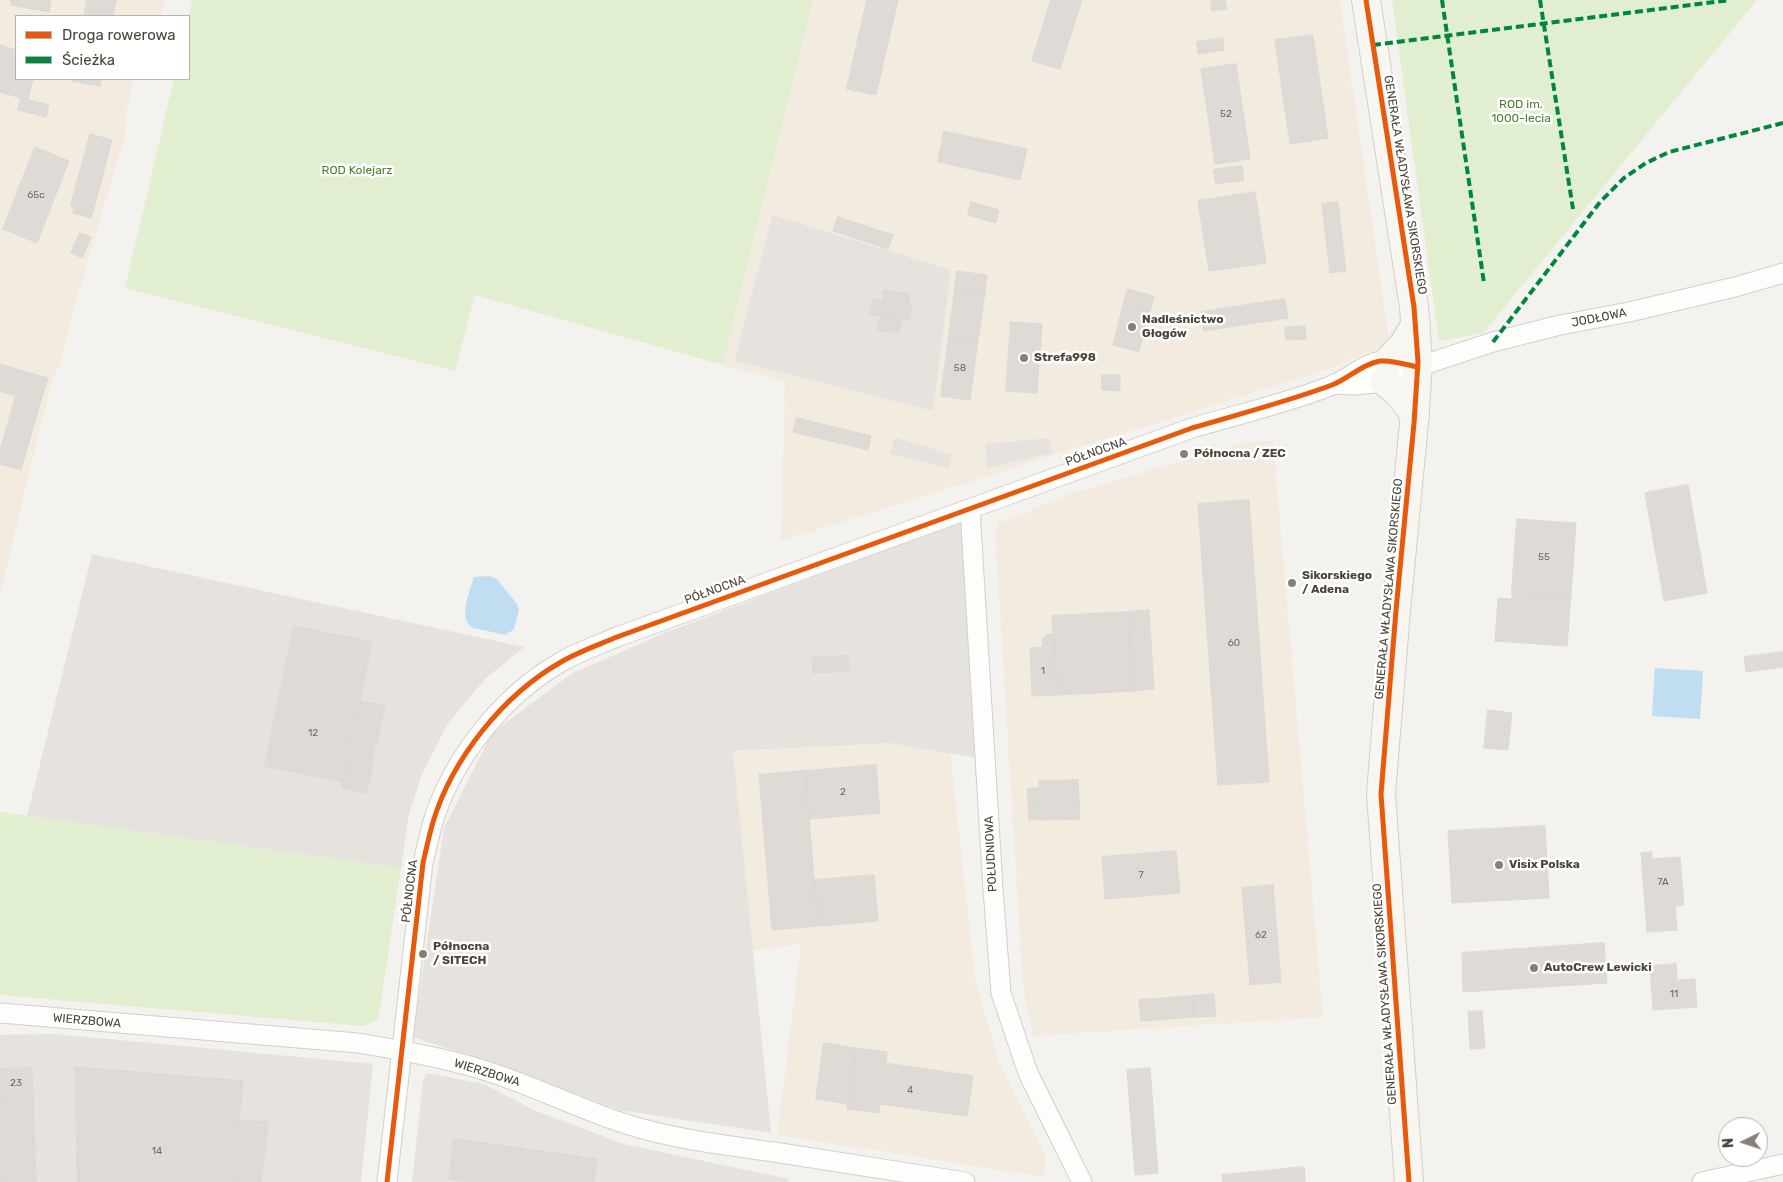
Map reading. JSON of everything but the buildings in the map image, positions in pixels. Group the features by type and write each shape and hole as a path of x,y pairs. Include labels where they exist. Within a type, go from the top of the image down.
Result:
{"street":[{"name":"GENERAŁA WŁADYSŁAWA SIKORSKIEGO","path":"1366,0 1416,324 1417,367 1414,415 1381,794 1409,1182"},
{"name":"JODŁOWA","path":"1417,367 1493,342 1735,287 1783,273"},
{"path":"1414,415 1386,371 1416,324"},
{"name":"PÓŁNOCNA","path":"387,1182 423,863 433,821 452,777 467,752 500,710 529,684 561,662 617,637 1192,428 1334,384 1352,385 1386,371 1398,378 1417,367"},
{"name":"POŁUDNIOWA","path":"970,509 1001,993 1028,1073 1082,1182"},
{"name":"WIERZBOWA","path":"0,1013 358,1043 402,1050 480,1069 529,1086 591,1112 650,1130 718,1144 965,1182"},
{"path":"1702,1182 1783,1164"}],"shaded area":[{"path":"0,0 165,0 161,15 15,15 15,80 133,80 124,139 74,308 60,364 53,376 0,594"},
{"path":"813,0 1340,0 1389,340 1381,347 1328,369 781,541 785,381 723,365"},
{"path":"772,215 951,270 933,411 735,361"},
{"path":"895,437 952,455 949,468 890,454"},
{"path":"1049,438 1053,453 987,468 985,444"},
{"path":"1273,441 1323,1017 1033,1036 1023,987 995,533 999,523 1073,493 1247,442"},
{"path":"962,521 976,758 890,743 733,751 771,1133 619,1110 511,1070 413,1037 444,828 492,733 571,674 662,634"},
{"path":"92,554 524,647 485,679 448,723 422,774 409,814 401,868 27,816"},
{"path":"890,743 950,753 975,976 998,1060 1046,1156 1044,1177 777,1135 801,944 749,951 733,751"},
{"path":"55,1034 373,1064 361,1182 0,1182 0,1035"},
{"path":"427,1073 484,1084 534,1110 623,1144 789,1179 787,1182 412,1182 423,1081"}],"green space":[{"name":"ROD Kolejarz","path":"192,0 813,0 723,365 475,295 455,371 125,288 174,80 190,80 189,15"},
{"name":"ROD im. 1000-lecia","path":"1392,0 1757,0 1483,333 1439,341"},
{"path":"0,812 401,868 378,1020 363,1026 0,995"}],"water":[{"path":"490,576 497,579 517,604 519,610 514,629 506,635 473,628 468,624 466,618 466,604 474,577"},
{"path":"1655,668 1703,671 1700,719 1652,716"}],"marked path":[{"path":"1442,0 1484,283"},
{"path":"1540,0 1573,209"},
{"path":"1373,45 1730,0"},
{"path":"1493,342 1600,202 1624,178 1646,163 1669,152 1783,123"}],"cycle path":[{"path":"1366,0 1414,307 1418,362 1381,794 1409,1182"},
{"path":"387,1182 423,863 433,822 453,775 467,752 482,731 519,692 561,662 617,637 1192,428 1332,385 1361,368 1380,361 1398,362 1417,367"}],"place":[{"name":"Nadleśnictwo Głogów","path":"1132,327"},
{"name":"Strefa998","path":"1024,358"},
{"name":"Północna / ZEC","path":"1184,454"},
{"name":"Sikorskiego / Adena","path":"1292,583"},
{"name":"Visix Polska","path":"1499,865"},
{"name":"Północna / SITECH","path":"423,954"},
{"name":"AutoCrew Lewicki","path":"1534,968"}]}
